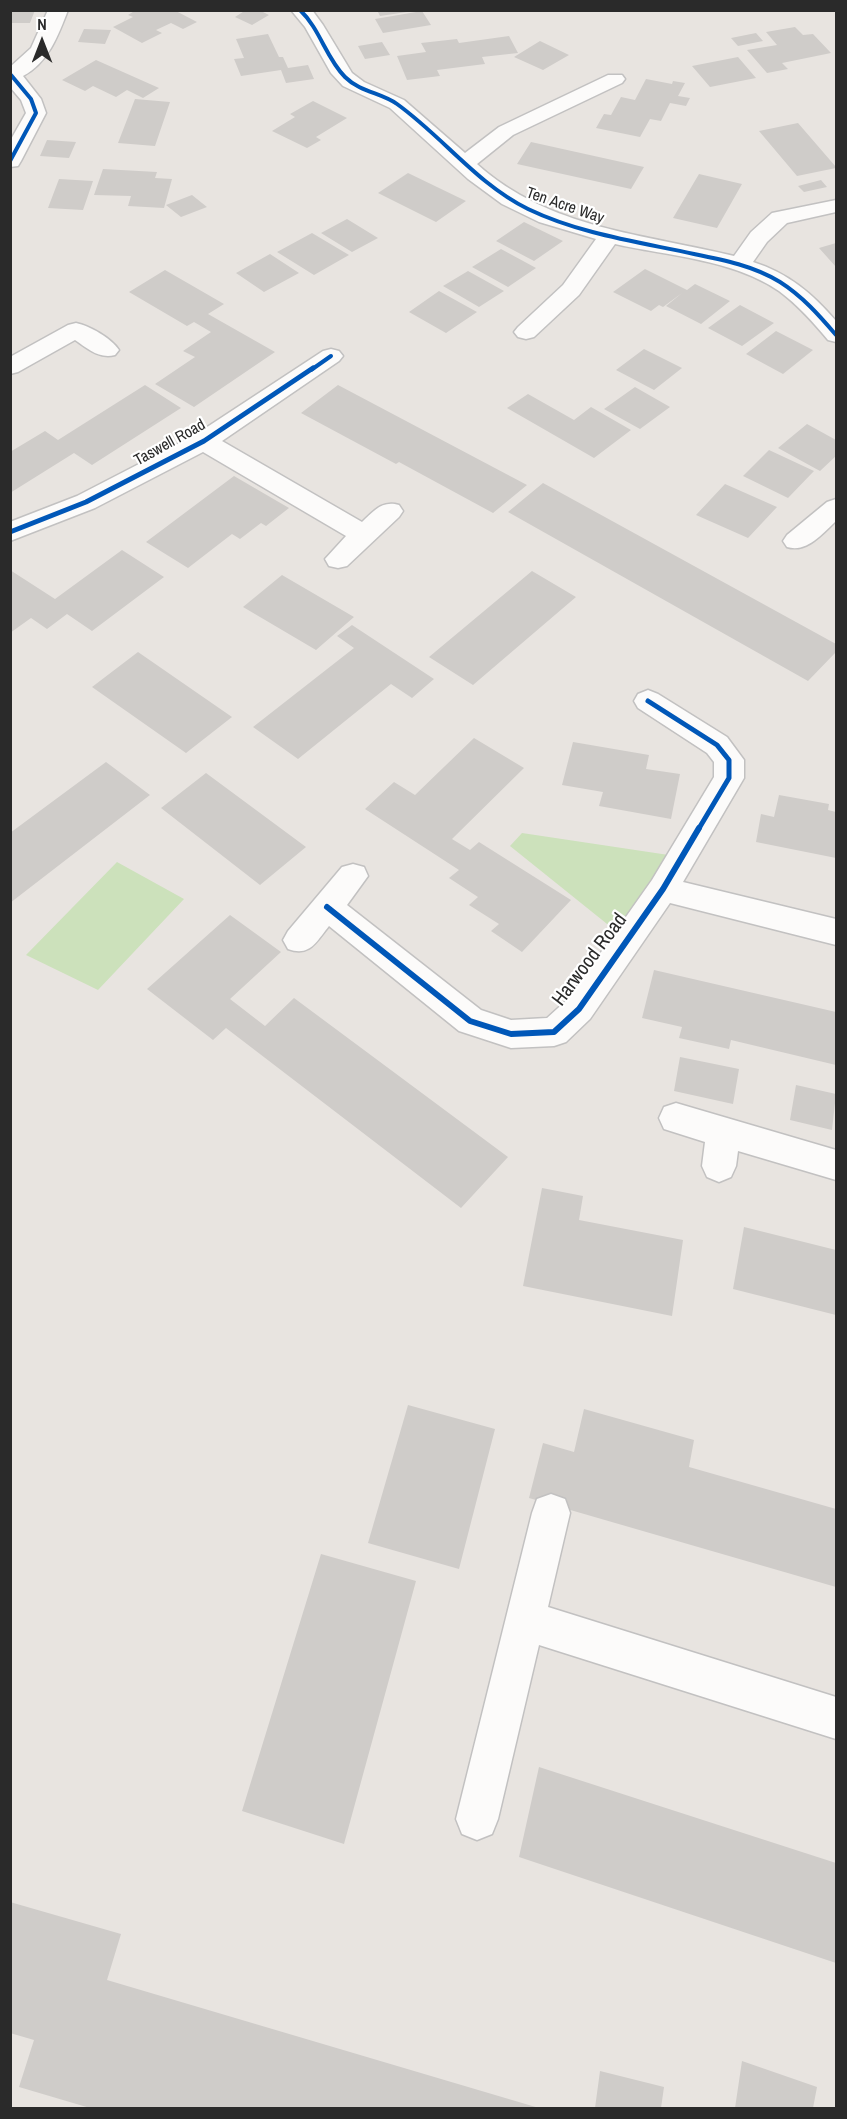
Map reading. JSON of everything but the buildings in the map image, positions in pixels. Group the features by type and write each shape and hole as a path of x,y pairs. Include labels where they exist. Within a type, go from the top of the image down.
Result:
{"street":[{"path":"10,161 36,113 32,99 11,75 38,57 58,10"},
{"name":"Ten Acre Way","path":"300,10 320,33 337,68 347,79 360,88 397,103 497,190 527,209 610,235 740,264 761,272 795,292 837,335"},
{"path":"465,163 507,131 615,79"},
{"path":"740,264 759,237 780,218 837,206"},
{"path":"526,332 570,290 610,235"},
{"path":"10,367 75,330 107,350"},
{"name":"Taswell Road","path":"10,532 86,502 204,441 331,356"},
{"path":"204,441 364,535"},
{"path":"796,541 837,508"},
{"path":"338,559 390,512"},
{"name":"Harwood Road","path":"327,907 470,1021 511,1034 554,1032 579,1010 663,889 729,778 729,760 717,745 648,701"},
{"path":"299,940 353,876"},
{"path":"663,889 837,932"},
{"path":"676,1118 837,1165"},
{"path":"719,1166 723,1132"},
{"path":"477,1819 551,1513"},
{"path":"525,1620 837,1718"}],"green space":[{"path":"522,833 682,857 627,940 510,846"},
{"path":"117,862 184,899 98,990 26,955"}],"cycle path":[{"path":"300,10 314,25 333,61 345,77 357,86 397,104 476,174 510,199 546,217 586,230 725,261 759,271 796,293 836,335"},
{"path":"10,161 36,113 31,99 11,75"},
{"path":"10,532 86,502 204,441 331,356"},
{"path":"327,907 470,1021 511,1034 554,1032 579,1009 663,889 729,778 729,760 717,745 648,701"}]}
